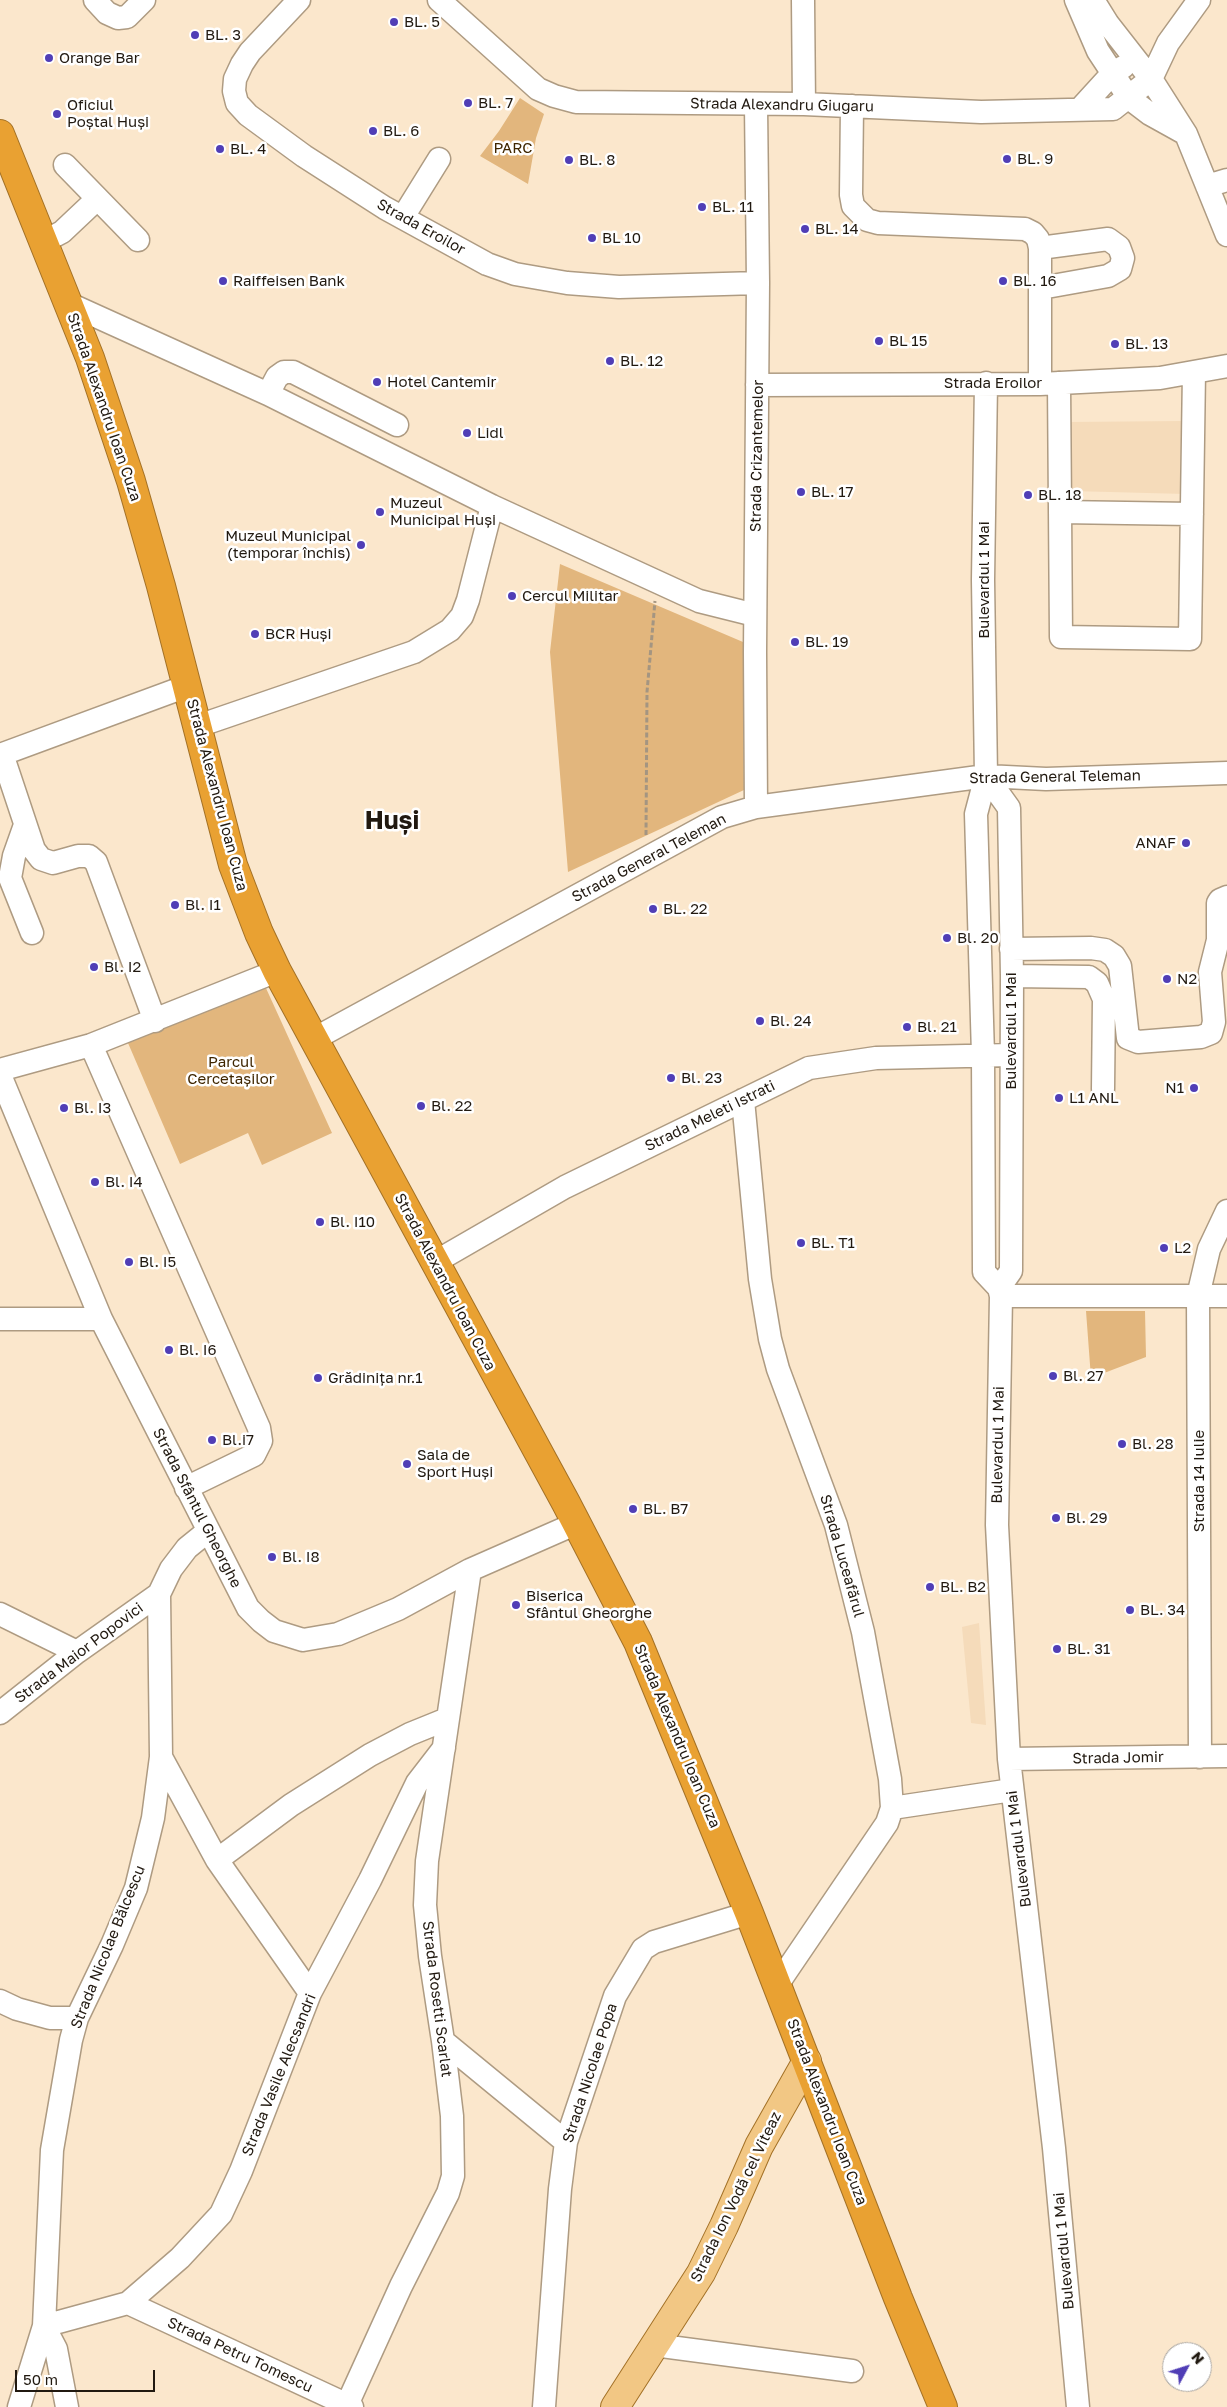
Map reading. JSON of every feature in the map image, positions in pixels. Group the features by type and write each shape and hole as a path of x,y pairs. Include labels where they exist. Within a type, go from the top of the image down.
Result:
{"highway":[{"name":"Strada Alexandru Ioan Cuza","path":"1,133 90,358 132,481 198,726 233,865 252,916 277,971 577,1523 638,1642 749,1913 898,2298 943,2407"}],"main road":[{"name":"Strada Ion Vodă cel Viteaz","path":"615,2407 701,2273 759,2146 806,2062"}],"street":[{"path":"95,0 107,13 118,18 127,17 144,0"},
{"name":"Strada Eroilor","path":"299,0 250,52 242,64 234,91 236,103 248,115 304,156 403,217 488,264 515,274 567,284 619,287 758,283"},
{"name":"Strada Alexandru Giugaru","path":"438,0 538,89 576,102 804,104 981,112 1113,108 1129,98 1151,79"},
{"path":"804,0 804,104"},
{"path":"1076,0 1098,51 1129,98 1150,114 1186,134"},
{"path":"1093,0 1151,79 1217,183 1227,235"},
{"path":"1151,79 1168,43 1200,0"},
{"path":"1081,108 1112,74 1135,59 1168,43"},
{"name":"Strada Crizantemelor","path":"756,105 758,283 755,615 756,807"},
{"path":"852,106 851,195 853,206 867,220 878,223 1025,230 1033,233 1038,239 1040,248 1040,288 1050,383 1060,512 1062,637 1190,639 1194,372"},
{"path":"403,217 439,159"},
{"path":"65,165 138,240"},
{"path":"43,242 62,232 97,199"},
{"path":"1040,248 1108,239 1119,247 1124,258 1120,269 1108,276 1040,288"},
{"path":"68,303 268,394 492,506 699,601 755,615"},
{"name":"Strada Eroilor","path":"757,385 1050,383 1160,378 1227,366"},
{"path":"268,394 277,377 284,372 293,372 397,424"},
{"name":"Bulevardul 1 Mai","path":"986,383 984,580 986,776 976,814 983,1055 984,1272 1000,1292"},
{"path":"198,726 414,652 450,630 462,616 468,600 492,506"},
{"path":"1060,512 1192,514"},
{"path":"155,1021 96,862 89,856 78,856 53,863 41,859 34,850 1,755 187,686"},
{"name":"Strada General Teleman","path":"314,1039 722,817 756,807 986,776 1046,779 1227,773"},
{"name":"Bulevardul 1 Mai","path":"986,776 1009,808 1012,976 1011,1271 1000,1292 997,1525 1009,1759 1054,2148 1078,2407"},
{"path":"25,825 14,856 10,878 32,934"},
{"path":"1011,949 1091,948 1105,950 1114,956 1120,966 1128,1038 1138,1042 1201,1037 1211,1033 1214,1022 1219,965 1218,904 1226,897"},
{"path":"0,1070 91,1045 277,971"},
{"path":"1012,976 1089,976 1097,983 1104,999 1103,1089"},
{"path":"91,1045 260,1428 261,1441 254,1455 186,1488"},
{"name":"Strada Meleti Istrati","path":"434,1262 565,1187 809,1068 876,1058 1011,1055"},
{"name":"Strada Sfântul Gheorghe","path":"0,1075 101,1319 248,1608 274,1631 303,1640 338,1634 398,1608 470,1570 577,1523"},
{"name":"Strada Luceafărul","path":"743,1100 760,1279 770,1339 778,1369 836,1525 863,1632 890,1779 892,1808 887,1823 777,1985"},
{"name":"Strada 14 Iulie","path":"1200,1756 1198,1296 1209,1250 1227,1211"},
{"path":"1000,1292 1227,1296"},
{"path":"0,1319 101,1319"},
{"name":"Strada Nicolae Bălcescu","path":"18,2407 44,2326 52,2150 76,2018 112,1945 136,1888 153,1818 161,1757 159,1594 172,1569 187,1548 208,1531"},
{"name":"Strada Rosetti Scarlat","path":"348,2406 401,2286 448,2193 453,2176 452,2116 444,2041 430,1956 426,1905 427,1861 470,1570"},
{"name":"Strada Maior Popovici","path":"0,1713 77,1652 159,1594"},
{"path":"0,1614 77,1652"},
{"path":"217,1860 291,1805 370,1755 410,1734 447,1719"},
{"name":"Strada Vasile Alecsandri","path":"44,2326 128,2303 140,2295 180,2258 221,2214 230,2196 310,1993 370,1880 417,1783 444,1748"},
{"name":"Strada Jomir","path":"1009,1759 1227,1756"},
{"path":"161,1757 217,1860 310,1993"},
{"path":"892,1808 1012,1790"},
{"name":"Strada Nicolae Popa","path":"544,2407 559,2199 566,2142 615,1996 642,1949 654,1942 749,1913"},
{"path":"0,2001 17,2010 50,2018 76,2018"},
{"path":"444,2041 566,2142"},
{"name":"Strada Petru Tomescu","path":"128,2303 348,2406"},
{"path":"44,2326 56,2350 67,2407"},
{"path":"654,2345 852,2371"}],"path":[{"path":"645,859 647,692 656,581"}],"shaded area":[{"path":"1183,421 1185,494 1072,491 1068,422"},
{"path":"979,1623 986,1725 971,1723 962,1627"}],"green space":[{"name":"PARC","path":"520,98 544,114 536,138 528,184 480,156"},
{"path":"560,564 743,642 744,790 568,872 550,652"},
{"name":"Parcul Cercetașilor","path":"265,986 332,1133 262,1165 248,1133 180,1164 128,1043"},
{"path":"1086,1311 1145,1311 1146,1357 1091,1378"}],"place":[{"name":"BL. 5","path":"394,22"},
{"name":"BL. 3","path":"195,35"},
{"name":"Orange Bar","path":"49,58"},
{"name":"BL. 7","path":"468,103"},
{"name":"Oficiul Poștal Huși","path":"57,114"},
{"name":"BL. 6","path":"373,131"},
{"name":"BL. 4","path":"220,149"},
{"name":"BL. 9","path":"1007,159"},
{"name":"BL. 8","path":"569,160"},
{"name":"BL. 11","path":"702,207"},
{"name":"BL. 14","path":"805,229"},
{"name":"BL 10","path":"592,238"},
{"name":"Raiffeisen Bank","path":"223,281"},
{"name":"BL. 16","path":"1003,281"},
{"name":"BL 15","path":"879,341"},
{"name":"BL. 13","path":"1115,344"},
{"name":"BL. 12","path":"610,361"},
{"name":"Hotel Cantemir","path":"377,382"},
{"name":"Lidl","path":"467,433"},
{"name":"BL. 17","path":"801,492"},
{"name":"BL. 18","path":"1028,495"},
{"name":"Muzeul Municipal Huși","path":"380,512"},
{"name":"Muzeul Municipal (temporar închis)","path":"361,545"},
{"name":"Cercul Militar","path":"512,596"},
{"name":"BCR Huși","path":"255,634"},
{"name":"BL. 19","path":"795,642"},
{"name":"ANAF","path":"1186,843"},
{"name":"Bl. I1","path":"175,905"},
{"name":"BL. 22","path":"653,909"},
{"name":"Bl. 20","path":"947,938"},
{"name":"Bl. I2","path":"94,967"},
{"name":"N2","path":"1167,979"},
{"name":"Bl. 24","path":"760,1021"},
{"name":"Bl. 21","path":"907,1027"},
{"name":"Bl. 23","path":"671,1078"},
{"name":"N1","path":"1194,1088"},
{"name":"L1 ANL","path":"1059,1098"},
{"name":"Bl. 22","path":"421,1106"},
{"name":"Bl. I3","path":"64,1108"},
{"name":"Bl. I4","path":"95,1182"},
{"name":"Bl. I10","path":"320,1222"},
{"name":"BL. T1","path":"801,1243"},
{"name":"L2","path":"1164,1248"},
{"name":"Bl. I5","path":"129,1262"},
{"name":"Bl. I6","path":"169,1350"},
{"name":"Bl. 27","path":"1053,1376"},
{"name":"Grădinița nr.1","path":"318,1378"},
{"name":"Bl.i7","path":"212,1440"},
{"name":"Bl. 28","path":"1122,1444"},
{"name":"Sala de Sport Huși","path":"407,1464"},
{"name":"BL. B7","path":"633,1509"},
{"name":"Bl. 29","path":"1056,1518"},
{"name":"Bl. I8","path":"272,1557"},
{"name":"BL. B2","path":"930,1587"},
{"name":"Biserica Sfântul Gheorghe","path":"516,1605"},
{"name":"BL. 34","path":"1130,1610"},
{"name":"BL. 31","path":"1057,1649"}],"district":[{"name":"Huși","path":"392,821"}]}
